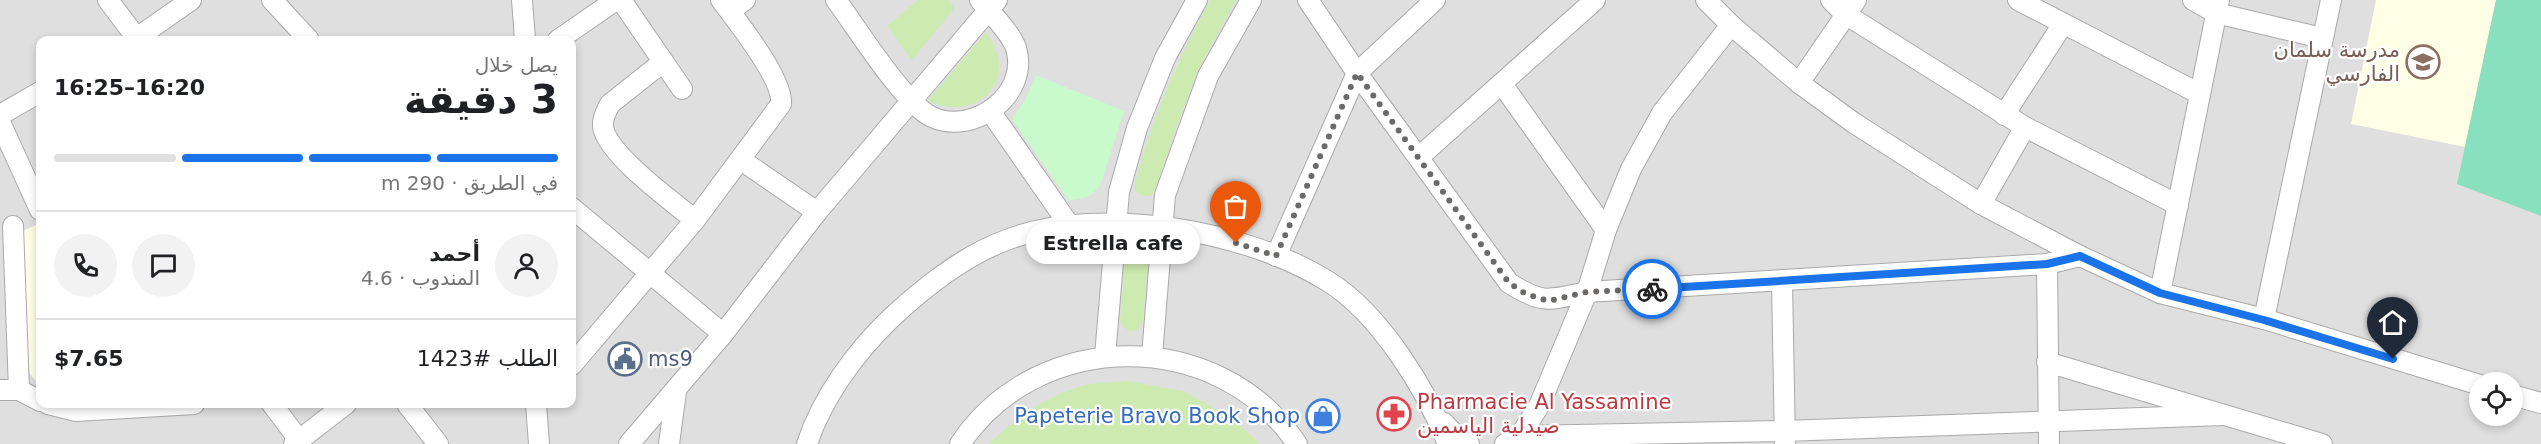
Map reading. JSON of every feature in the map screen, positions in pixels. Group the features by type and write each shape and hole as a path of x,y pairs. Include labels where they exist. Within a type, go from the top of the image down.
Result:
{"street":[{"path":"108,0 133,36"},
{"path":"142,36 191,0"},
{"path":"272,0 305,36"},
{"path":"522,0 525,36"},
{"path":"564,36 616,0"},
{"path":"621,0 682,89"},
{"path":"629,444 676,392 817,212 910,100 988,4 1016,48 1017,67 1012,85 1003,101 990,111 970,120 951,122 933,117 910,100 836,0"},
{"path":"1105,356 1119,192 1137,128 1165,58 1197,0"},
{"path":"1152,356 1165,195 1208,76 1251,0"},
{"path":"1308,0 1357,73 1509,283 1526,294 1548,301 1587,292 1782,282 2047,264 2080,256"},
{"path":"1276,256 1357,73 1435,0"},
{"path":"1419,158 1595,0"},
{"path":"1706,0 1731,25 1799,83 1854,123 1981,204 2080,256 2160,293 2264,320 2469,382"},
{"path":"2018,0 2200,94"},
{"path":"2193,0 2322,39"},
{"path":"2264,320 2331,0"},
{"path":"576,360 695,220 781,104 782,97 773,75 732,4"},
{"path":"1799,83 1844,5 2004,115 2178,206"},
{"path":"2160,293 2217,7"},
{"path":"2004,115 2063,24"},
{"path":"1513,441 1539,406 1587,292 1606,230 1631,169 1662,113 1731,25"},
{"path":"663,62 610,104 605,113 603,127 611,144 623,158 695,220"},
{"path":"1502,84 1606,230"},
{"path":"0,115 36,94"},
{"path":"990,111 1070,226"},
{"path":"0,122 36,201"},
{"path":"1981,204 2025,127"},
{"path":"741,160 817,212"},
{"path":"576,211 723,334"},
{"path":"36,212 7,229 10,390 36,400"},
{"path":"807,444 830,396 867,343 906,304 959,264 1008,239 1070,226 1115,224 1161,227 1209,236 1276,256 1330,282 1358,306 1417,380 1449,444"},
{"path":"2047,264 2049,444"},
{"path":"1782,282 1785,437"},
{"path":"960,444 992,407 1024,383 1060,366 1105,356 1152,356 1193,365 1230,382 1264,406 1297,444"},
{"path":"2047,362 2322,444"},
{"path":"669,444 676,392"},
{"path":"2523,398 2541,403"},
{"path":"64,408 76,411 127,408"},
{"path":"275,408 297,442 341,408"},
{"path":"410,408 438,444"},
{"path":"537,408 539,444"},
{"path":"1435,413 1458,438 1469,444"},
{"path":"1513,441 1785,437 2048,421 2223,415"}],"shaded area":[{"path":"0,0 2541,0 2541,444 0,444"},
{"name":"مدرسة سلمان الفارسي","path":"2376,0 2496,0 2465,147 2351,124"},
{"path":"36,225 36,381 27,369 23,231"}],"green space":[{"path":"918,0 948,0 955,8 912,60 887,26"},
{"path":"1210,0 1236,0 1198,70 1155,191 1150,196 1140,195 1135,190 1135,183 1158,111"},
{"path":"2496,0 2541,0 2541,216 2457,184"},
{"path":"986,32 996,49 999,65 997,80 990,92 978,101 964,106 947,107 928,101"},
{"path":"1036,75 1124,111 1100,186 1090,196 1069,201 1012,119 1025,100"},
{"path":"1139,237 1149,246 1143,321 1137,330 1131,332 1122,326 1120,320 1126,247 1132,239"},
{"path":"1128,381 1183,391 1231,417 1260,444 989,444 1023,415 1062,393 1090,384"}],"way so far":[{"path":"1236,243 1276,256 1357,73 1509,283 1526,294 1548,301 1587,292 1652,289"}],"place":[{"name":"مدرسة سلمان الفارسي","path":"2423,62"},
{"name":"Estrella cafe","path":"1236,243"},
{"name":"ms9","path":"625,359"},
{"name":"Pharmacie Al Yassamine صيدلية الياسمين","path":"1394,414"},
{"name":"Papeterie Bravo Book Shop","path":"1323,416"}],"route":[{"path":"1652,289 2047,264 2080,256 2160,293 2264,320 2393,359"}]}
